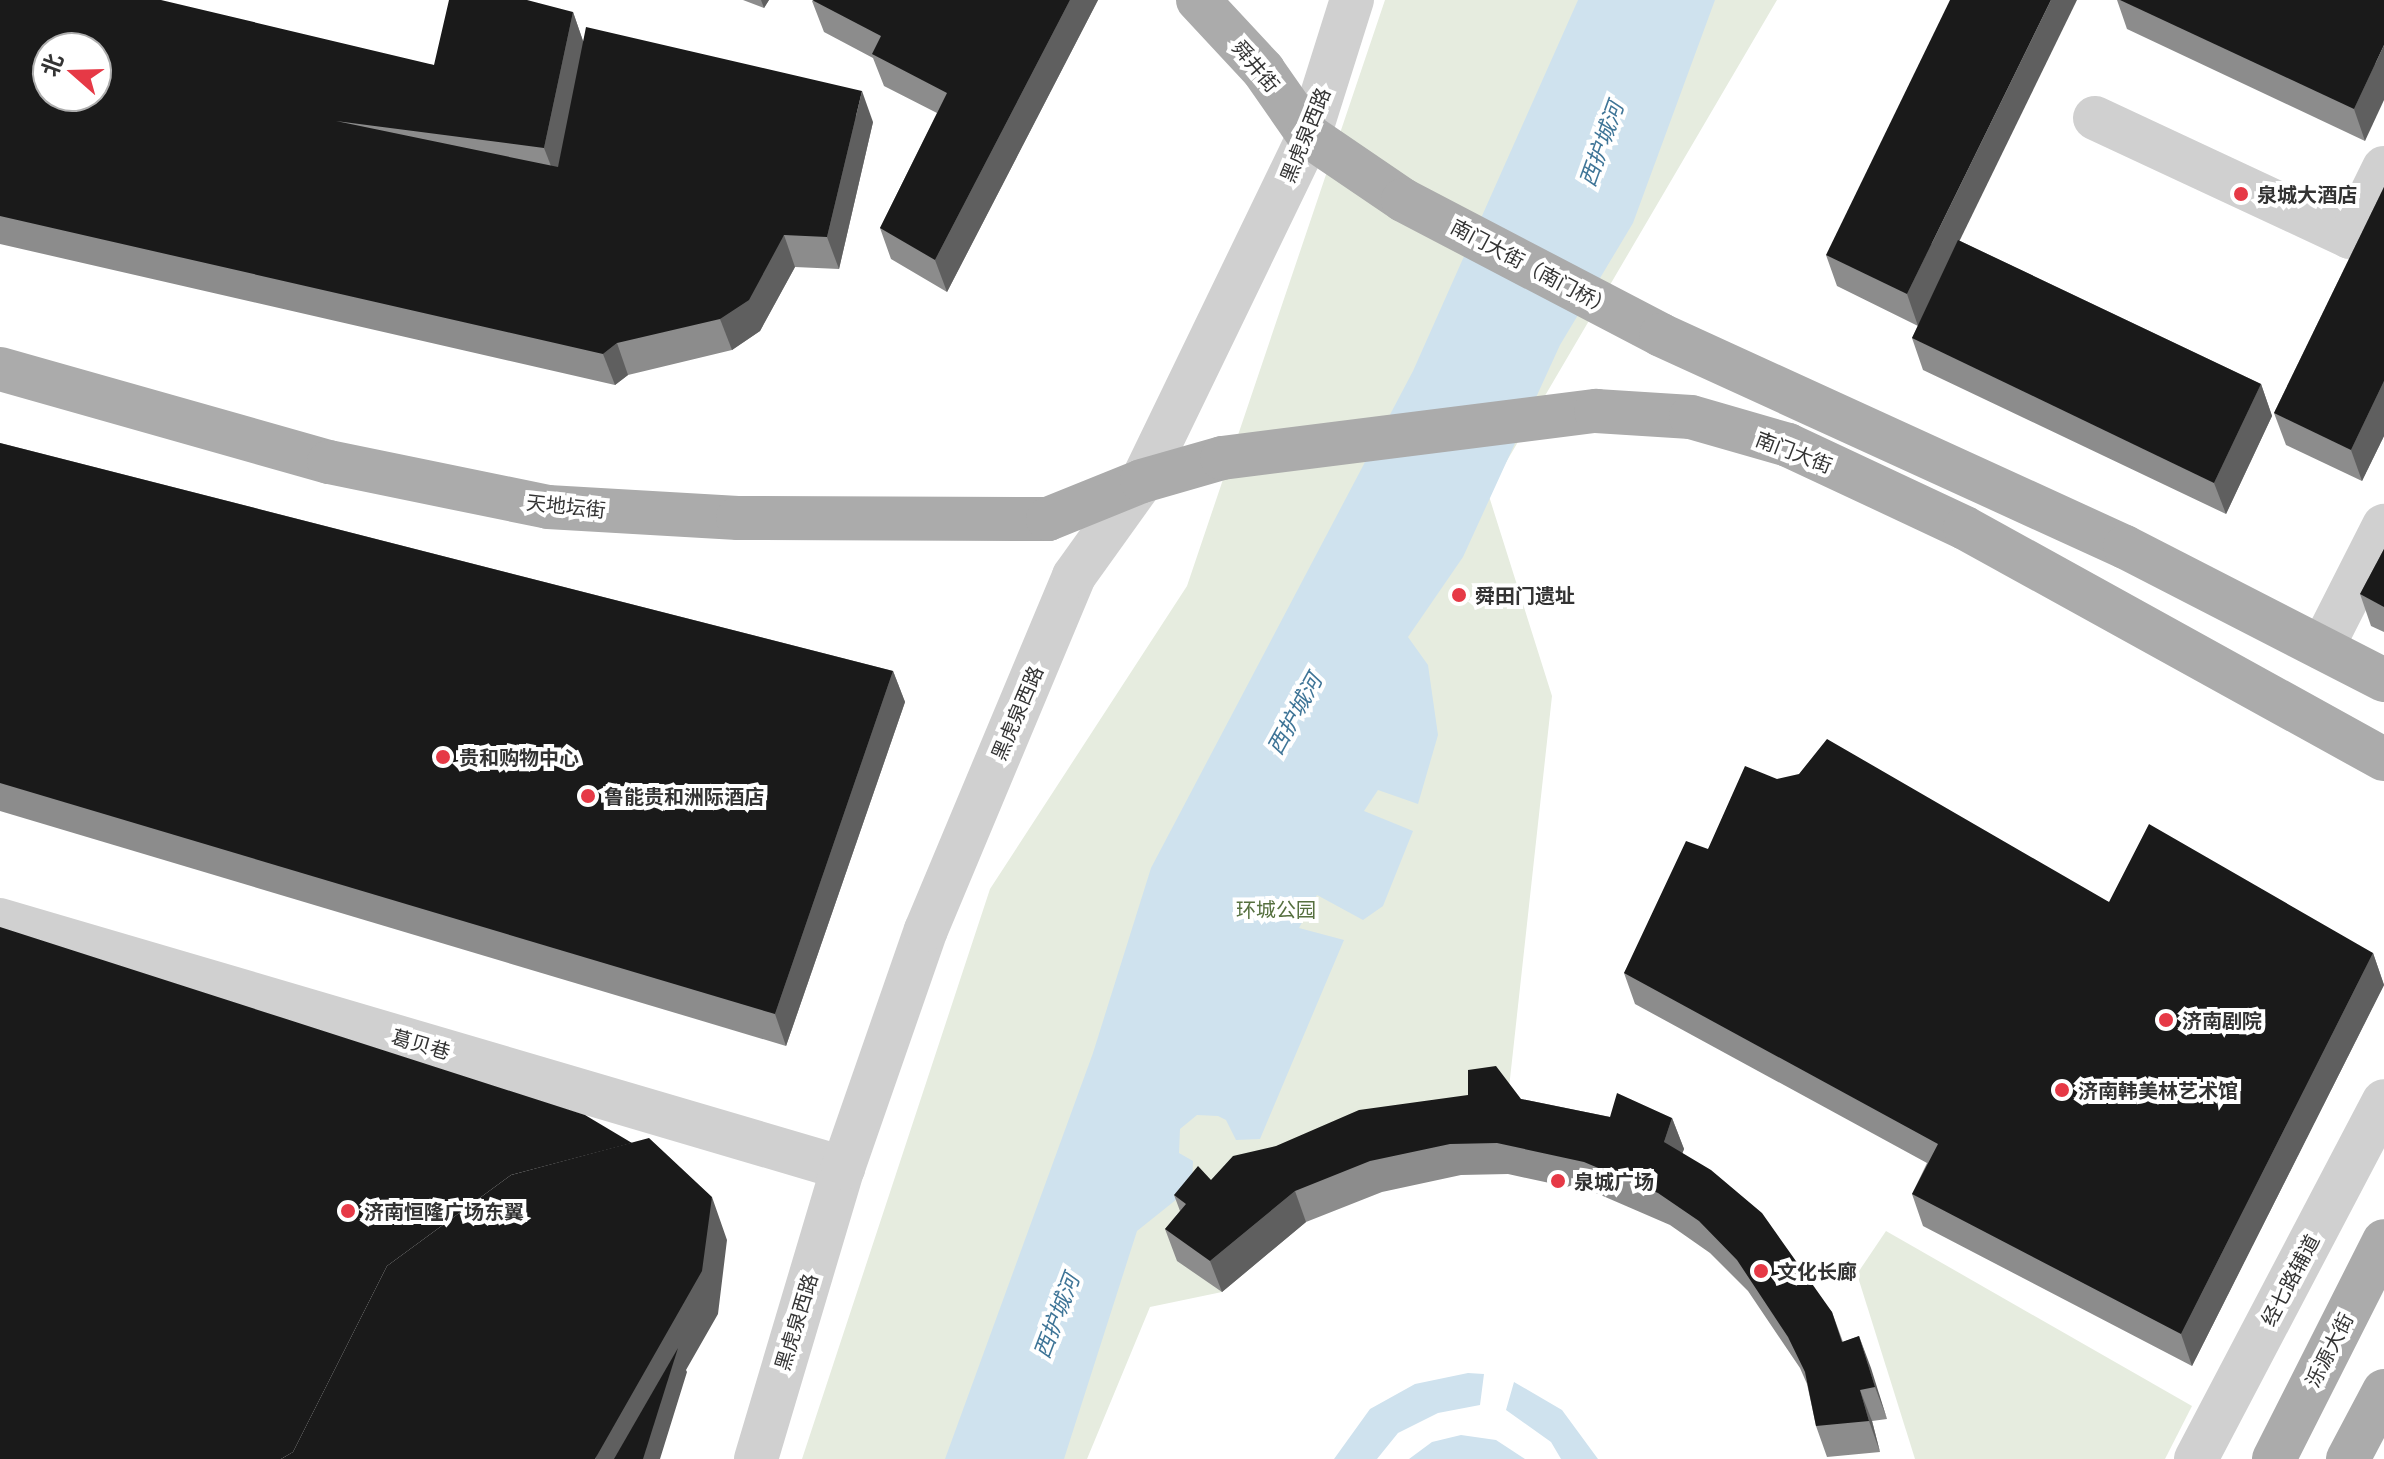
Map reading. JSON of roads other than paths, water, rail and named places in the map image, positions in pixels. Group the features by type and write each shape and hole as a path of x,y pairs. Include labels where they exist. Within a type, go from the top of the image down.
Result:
{"main road":[{"name":"舜井街","path":"1198,0 1263,70 1309,136"},
{"name":"南门大街（南门桥）","path":"1309,136 1403,200 1661,335 2125,547 2322,648"},
{"name":"天地坛街","path":"0,369 329,462 548,507 738,518 1048,519 1142,481"},
{"name":"南门大街","path":"1142,481 1222,458 1596,411 1691,417 1788,445 1965,528 2384,759"},
{"path":"2322,648 2384,680"},
{"name":"泺源大街","path":"2274,1459 2384,1241"},
{"path":"2348,1459 2384,1391"}],"street":[{"name":"黑虎泉西路","path":"756,1459 843,1168 926,930 1074,576 1142,481 1309,136 1352,0"},
{"path":"2095,118 2350,237 2384,168"},
{"path":"2322,648 2384,526"},
{"name":"葛贝巷","path":"0,920 843,1168"},
{"name":"经七路辅道","path":"2196,1459 2384,1101"}],"water":[{"name":"西护城河","path":"1578,0 1715,0 1633,223 1560,345 1463,557 1408,637 1428,665 1438,735 1418,804 1378,790 1364,811 1413,831 1383,906 1363,920 1317,895 1299,928 1344,940 1260,1139 1236,1140 1226,1120 1218,1116 1197,1115 1180,1129 1179,1153 1193,1161 1192,1187 1137,1231 1064,1459 945,1459 1093,1053 1151,868 1413,371"},
{"path":"1468,1373 1484,1374 1480,1405 1438,1413 1398,1433 1377,1459 1334,1459 1370,1409 1415,1384"},
{"path":"1514,1382 1562,1410 1598,1459 1561,1459 1551,1442 1506,1410"},
{"path":"1461,1435 1496,1440 1525,1459 1409,1459 1432,1442"}],"place":[{"name":"泉城大酒店","path":"2241,194"},
{"name":"舜田门遗址","path":"1459,595"},
{"name":"贵和购物中心","path":"443,757"},
{"name":"鲁能贵和洲际酒店","path":"588,796"},
{"name":"济南剧院","path":"2166,1020"},
{"name":"济南韩美林艺术馆","path":"2062,1090"},
{"name":"泉城广场","path":"1558,1181"},
{"name":"济南恒隆广场东翼","path":"348,1211"},
{"name":"文化长廊","path":"1761,1271"}],"park label":[{"name":"环城公园","path":"1276,909"}]}
